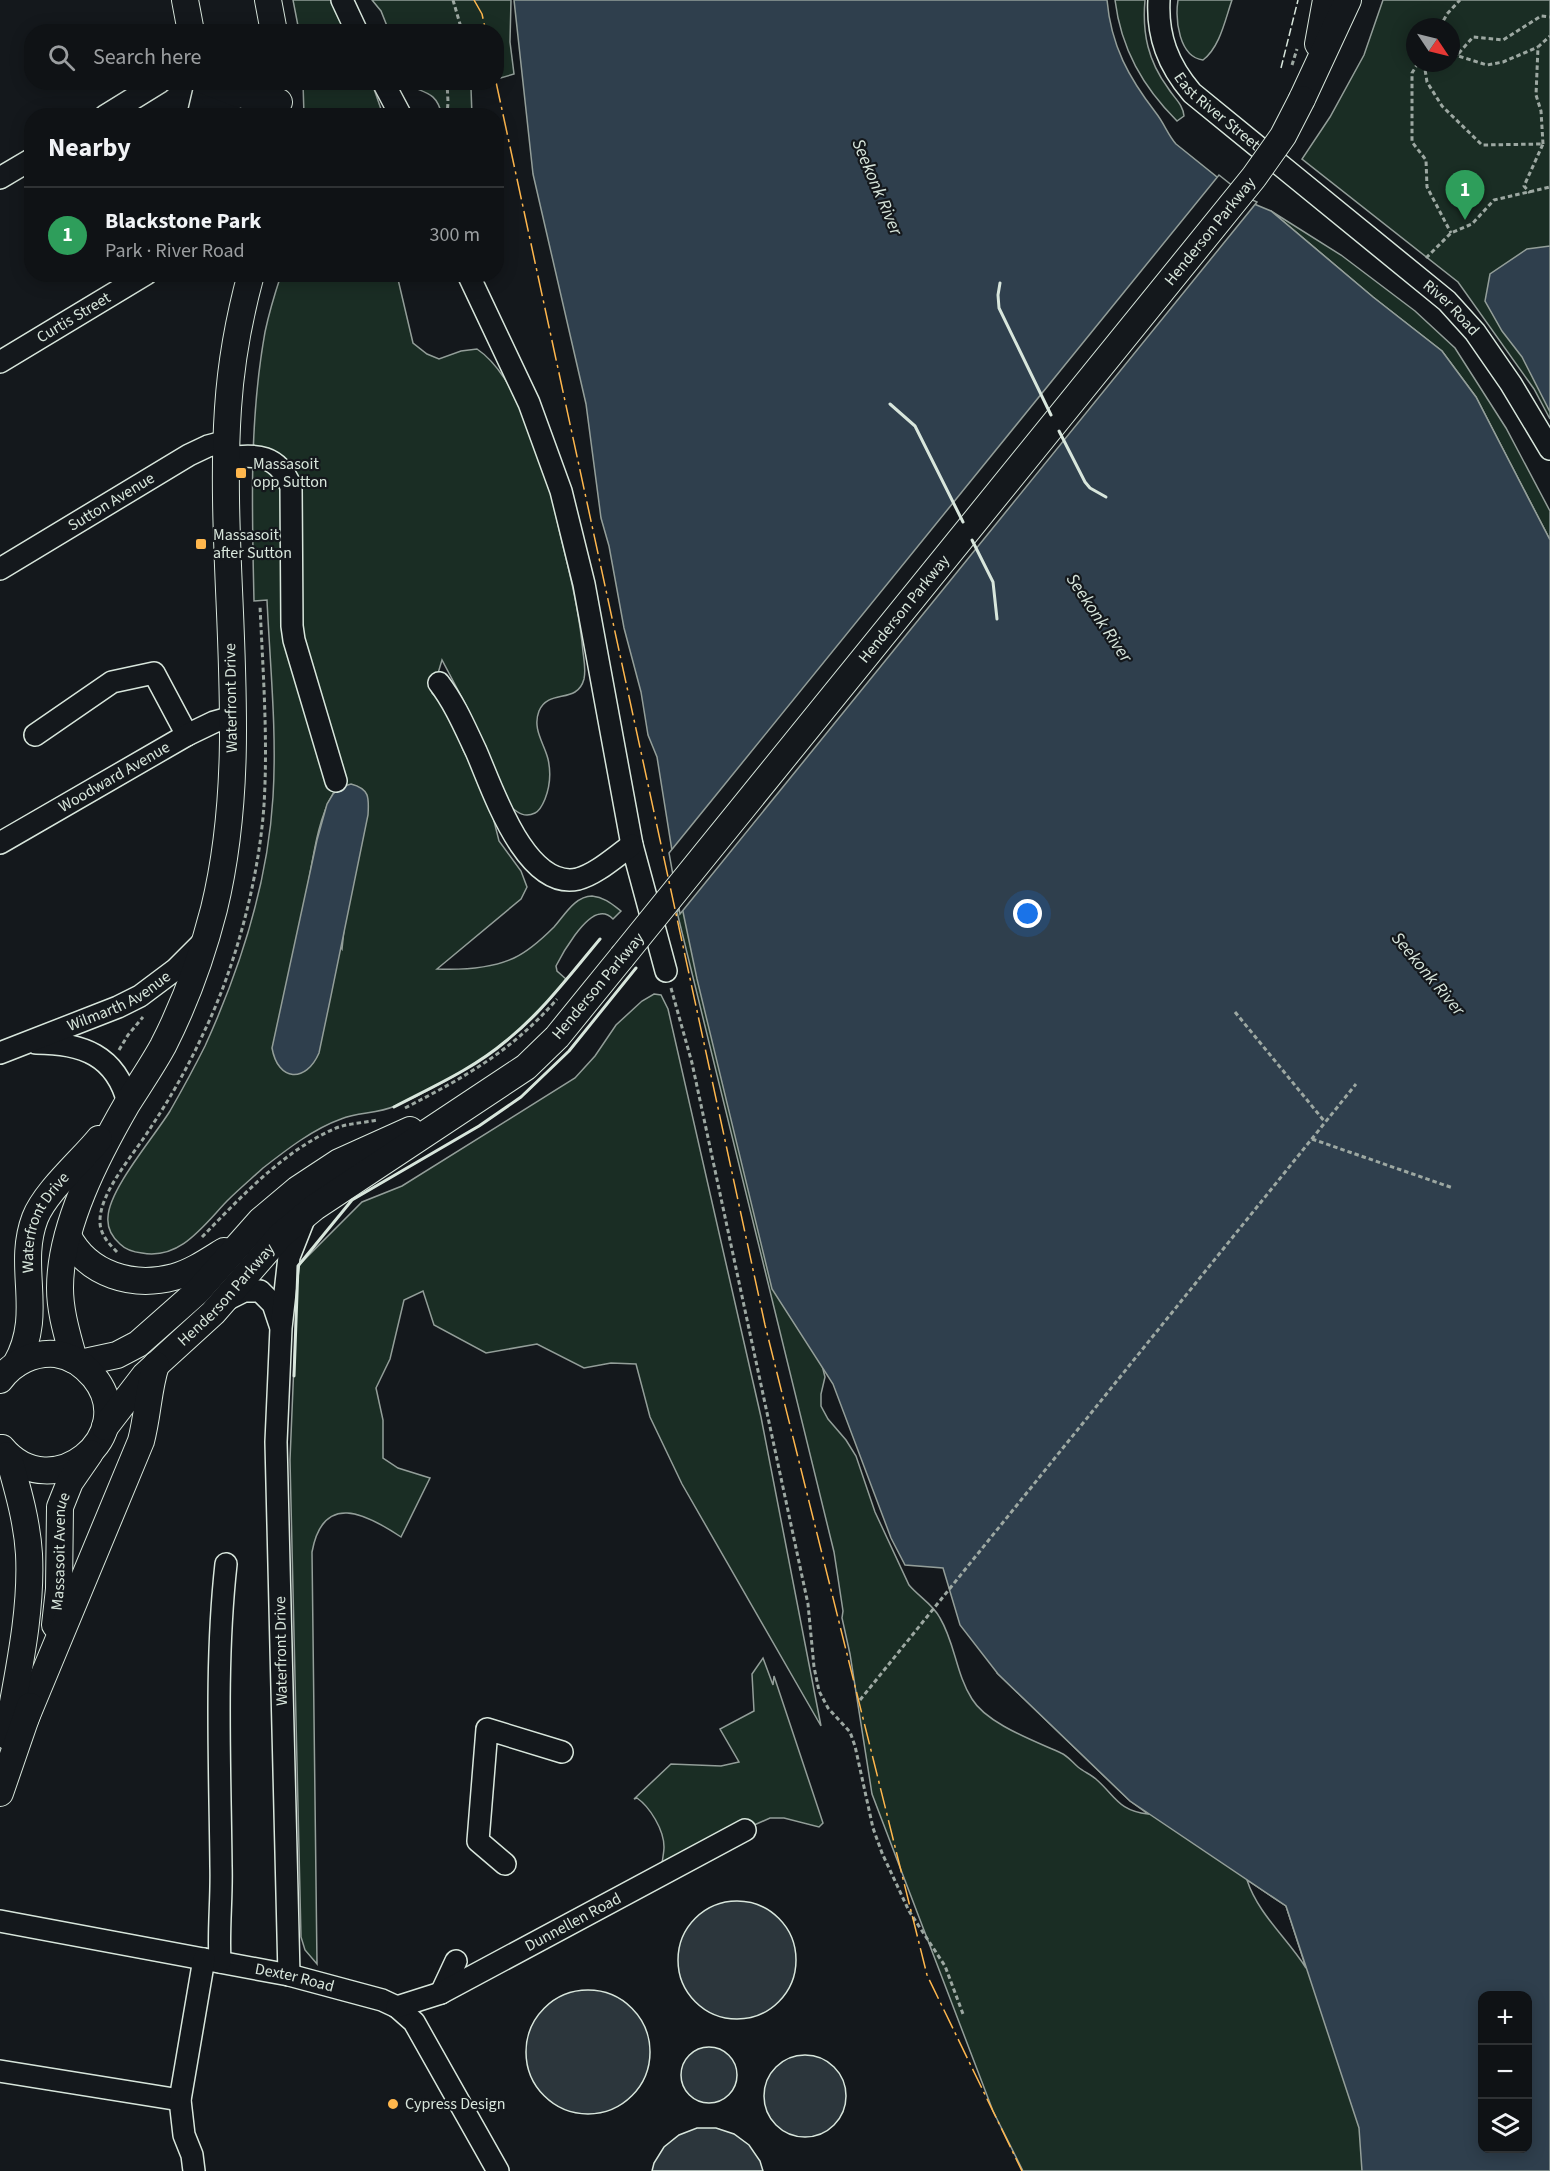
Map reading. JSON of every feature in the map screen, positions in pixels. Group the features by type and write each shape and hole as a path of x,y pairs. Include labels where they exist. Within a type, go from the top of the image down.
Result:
{"main road":[{"path":"185,0 190,24"},
{"path":"268,0 272,24"},
{"name":"Henderson Parkway","path":"1302,99 1316,52 1326,0"},
{"name":"Henderson Parkway","path":"90,1453 105,1427 132,1391 156,1364 223,1302 273,1243 306,1214 481,1098 541,1053 622,957 1254,177 1283,136 1348,0"},
{"path":"212,90 225,108"},
{"path":"228,90 238,94 278,100"},
{"path":"232,282 225,342 233,362"},
{"name":"Waterfront Drive","path":"77,1362 63,1314 60,1288 63,1260 69,1236 90,1177 128,1103 173,1025 205,940 221,876 228,832 232,774 226,450 228,407 240,317 249,282"},
{"name":"Henderson Parkway","path":"6,1371 32,1356 62,1355 77,1362 117,1355 142,1341 198,1291 248,1234 283,1201 325,1170 355,1154 481,1098"},
{"name":"Waterfront Drive","path":"6,1371 24,1345 29,1328 31,1312 28,1250 35,1217 47,1198 128,1103"},
{"path":"69,1236 82,1257 99,1269 119,1277 141,1281 164,1279 188,1272 248,1234"},
{"path":"77,1362 88,1370 101,1388 106,1407 105,1427"},
{"path":"25,1720 141,1441 147,1416 150,1384 156,1364"},
{"path":"3,1450 29,1468 47,1471 72,1466 90,1453"},
{"name":"Massasoit Avenue","path":"0,1784 29,1582 29,1553 25,1525 3,1450"},
{"name":"Massasoit Avenue","path":"0,1793 46,1659 56,1616 60,1572 58,1523 60,1507 70,1482 90,1453"}],"street":[{"path":"342,0 353,24"},
{"name":"East River Street","path":"1159,0 1163,47 1180,79 1205,104 1319,197"},
{"path":"118,108 147,90"},
{"path":"200,108 205,90"},
{"path":"386,90 396,108"},
{"path":"0,178 24,164"},
{"name":"River Road","path":"1319,197 1448,301 1475,332 1511,384 1550,449"},
{"name":"Curtis Street","path":"0,362 133,282"},
{"path":"472,282 529,403 561,491 584,584 632,845 666,971"},
{"name":"Sutton Avenue","path":"0,569 189,455 208,446 265,458 286,476 291,487 293,633 336,781"},
{"path":"34,735 112,682 154,673 187,735"},
{"path":"439,683 459,716 510,827 529,857 542,870 554,877 566,880 579,879 632,845"},
{"name":"Woodward Avenue","path":"0,843 187,735 214,722 232,717"},
{"name":"Wilmarth Avenue","path":"0,1053 118,1007 140,996 176,969 205,940"},
{"name":"Wilmarth Avenue","path":"21,1045 56,1044 96,1054 116,1073 128,1103"},
{"name":"Waterfront Drive","path":"290,1974 276,1450 281,1328 289,1257 306,1214"},
{"name":"Waterfront Drive","path":"223,1302 244,1291 260,1291 273,1304 281,1328"},
{"path":"194,2171 192,2155 184,2135 180,2100 219,1938 222,1869 219,1768 221,1612 226,1564"},
{"path":"505,1864 478,1841 487,1729 562,1752"},
{"name":"Dunnellen Road","path":"397,2007 441,1993 746,1830"},
{"name":"Dexter Road","path":"0,1921 290,1974 382,2000 397,2007 414,2022 498,2171"},
{"path":"441,1993 456,1961"},
{"path":"0,2071 180,2100"}],"path":[{"path":"453,0 460,24"},
{"path":"1445,18 1460,0"},
{"path":"1460,52 1473,37 1503,40 1541,16 1550,17"},
{"path":"1460,57 1487,65 1503,62 1538,47 1550,36"},
{"path":"1530,193 1524,186 1543,144 1541,111 1536,95 1538,47"},
{"path":"1413,72 1412,142 1426,160 1427,187 1451,233"},
{"path":"1425,72 1427,82 1442,106 1482,145 1543,144"},
{"path":"447,90 447,108"},
{"path":"1413,272 1451,233 1473,224 1494,200 1550,187"},
{"path":"117,1252 102,1234 99,1223 101,1211 115,1182 171,1095 204,1032 227,975 254,880 264,807 265,772 260,606"},
{"path":"666,971 692,1063 808,1604 816,1683 823,1701 850,1732 873,1828 882,1852 909,1911 945,1966 963,2014"},
{"path":"403,1109 454,1083 494,1058 528,1030 562,994"},
{"path":"1235,1012 1325,1122"},
{"path":"116,1057 128,1035 146,1014"},
{"path":"860,1700 1356,1084"},
{"path":"201,1239 244,1194 301,1149 336,1128 383,1118"},
{"path":"1312,1138 1454,1188"}],"green space":[{"path":"293,0 331,0 342,24 298,24"},
{"path":"372,0 511,0 510,42 514,74 504,77 504,24 386,24 381,11"},
{"path":"1115,0 1145,0 1148,46 1161,78 1182,108 1184,116 1177,121 1154,95 1135,66 1122,35"},
{"path":"1178,0 1232,0 1218,41 1203,60 1189,52 1180,36 1177,17"},
{"path":"1383,0 1550,0 1550,419 1534,389 1458,282 1302,159 1330,117 1364,55"},
{"path":"303,90 374,90 381,108 304,108"},
{"path":"419,90 471,90 472,108 440,108 435,99"},
{"path":"1271,211 1341,255 1415,311 1455,348 1506,428 1550,511 1550,540 1476,397 1442,351 1373,297"},
{"path":"279,282 399,282 413,343 427,354 439,359 461,351 477,349 492,362 504,378 532,431 548,483 576,602 585,676 575,692 549,700 539,711 537,724 548,759 550,779 541,807 535,813 525,815 511,807 470,713 442,660 432,693 443,705 454,725 463,750 488,797 499,841 521,871 527,887 521,899 437,969 476,968 514,958 540,940 570,907 586,897 592,896 608,901 621,911 613,919 600,914 587,921 556,966 557,971 566,979 534,1017 503,1044 468,1068 395,1106 348,1117 320,1128 263,1168 190,1239 168,1251 156,1254 139,1253 125,1248 112,1235 108,1221 110,1205 133,1163 170,1111 218,1017 241,956 259,893 270,829 274,773 273,698 267,600 254,601 253,466 256,399 272,303","holes":["333,794 345,920 342,949 306,895 319,830"]},
{"path":"693,896 822,1365 825,1377 821,1406 856,1456 875,1512 909,1585 934,1609 945,1628 962,1679 972,1699 979,1708 1000,1724 1066,1756 1095,1778 1130,1810 1148,1814 1130,1801 998,1674 1230,1715 1421,2171 1023,2171 993,2111 872,1794 850,1654 842,1618 843,1611 834,1552 677,912","holes":["1247,1880 1286,1906 1306,1968 1258,1904"]},
{"path":"654,994 661,995 668,1009 761,1417 821,1726 682,1484 650,1417 636,1364 611,1363 584,1368 537,1344 486,1353 434,1325 423,1291 404,1300 390,1359 376,1388 383,1420 383,1458 398,1468 430,1478 401,1537 360,1515 347,1513 336,1515 325,1521 318,1533 312,1552 317,1964 305,1950 301,1937 290,1460 298,1266 362,1202 402,1186 575,1078 595,1056 616,1025 642,1001"},
{"path":"763,1658 773,1685 774,1676 823,1823 819,1827 784,1818 770,1818 662,1866 664,1847 659,1826 647,1807 637,1798 634,1799 671,1764 721,1766 739,1762 720,1729 754,1711 752,1674"}],"water":[{"name":"Seekonk River","path":"514,0 1107,0 1109,17 1123,61 1176,144 1247,201 1271,211 1373,297 1442,351 1476,397 1550,540 1550,2171 1362,2171 1359,2128 1286,1906 1130,1801 998,1674 960,1625 943,1568 905,1565 891,1538 833,1384 772,1289 697,979 678,888 657,757 648,735 641,692 624,628 609,546 601,518 586,404 533,174"},
{"path":"1550,246 1550,412 1522,357 1502,331 1485,301 1490,274 1527,249"},
{"path":"351,784 362,789 367,795 368,815 319,1053 307,1070 300,1074 293,1074 280,1067 272,1048 317,840 327,804 341,787"}],"pier":[{"path":"1219,175 1248,198 1257,202 680,914 669,853"}],"building":[{"path":"737,1901 760,1905 779,1918 792,1937 796,1960 792,1983 779,2002 760,2015 737,2019 714,2015 695,2002 682,1983 678,1960 682,1937 695,1918 714,1905"},
{"path":"588,1990 612,1995 623,2000 632,2008 640,2017 645,2028 650,2052 645,2076 640,2087 632,2096 623,2104 612,2109 588,2114 564,2109 553,2104 544,2096 536,2087 531,2076 526,2052 531,2028 536,2017 544,2008 553,2000 564,1995"},
{"path":"703,2047 715,2047 725,2051 733,2059 737,2075 733,2091 725,2099 715,2103 703,2103 693,2099 685,2091 681,2081 681,2069 685,2059 693,2051"},
{"path":"797,2055 813,2055 828,2062 839,2073 846,2088 843,2112 834,2125 813,2137 797,2137 782,2130 771,2119 764,2104 764,2088 771,2073 782,2062"},
{"path":"697,2128 716,2128 734,2134 749,2145 760,2161 763,2171 652,2171 664,2147 679,2135"}],"fence":[{"path":"1281,68 1298,0"}],"wall":[{"path":"1000,283 999,308 1051,415"},
{"path":"890,404 915,426 963,522"},
{"path":"1059,431 1085,482 1090,488 1106,497"},
{"path":"972,540 993,582 997,619"},
{"path":"394,1107 466,1069 506,1041 544,1005 600,939"},
{"path":"294,1376 298,1266 352,1200 479,1126 521,1097 569,1051 636,968"}],"power":[{"path":"474,0 482,14 484,24"},
{"path":"498,90 502,108"},
{"path":"504,119 765,1325 927,1975 1022,2171"}],"place":[{"name":"Blackstone Park","path":"1465,220"},
{"name":"Massasoit opp Sutton","path":"241,473"},
{"name":"Massasoit after Sutton","path":"201,544"},
{"name":"Cypress Design","path":"393,2104"}]}
